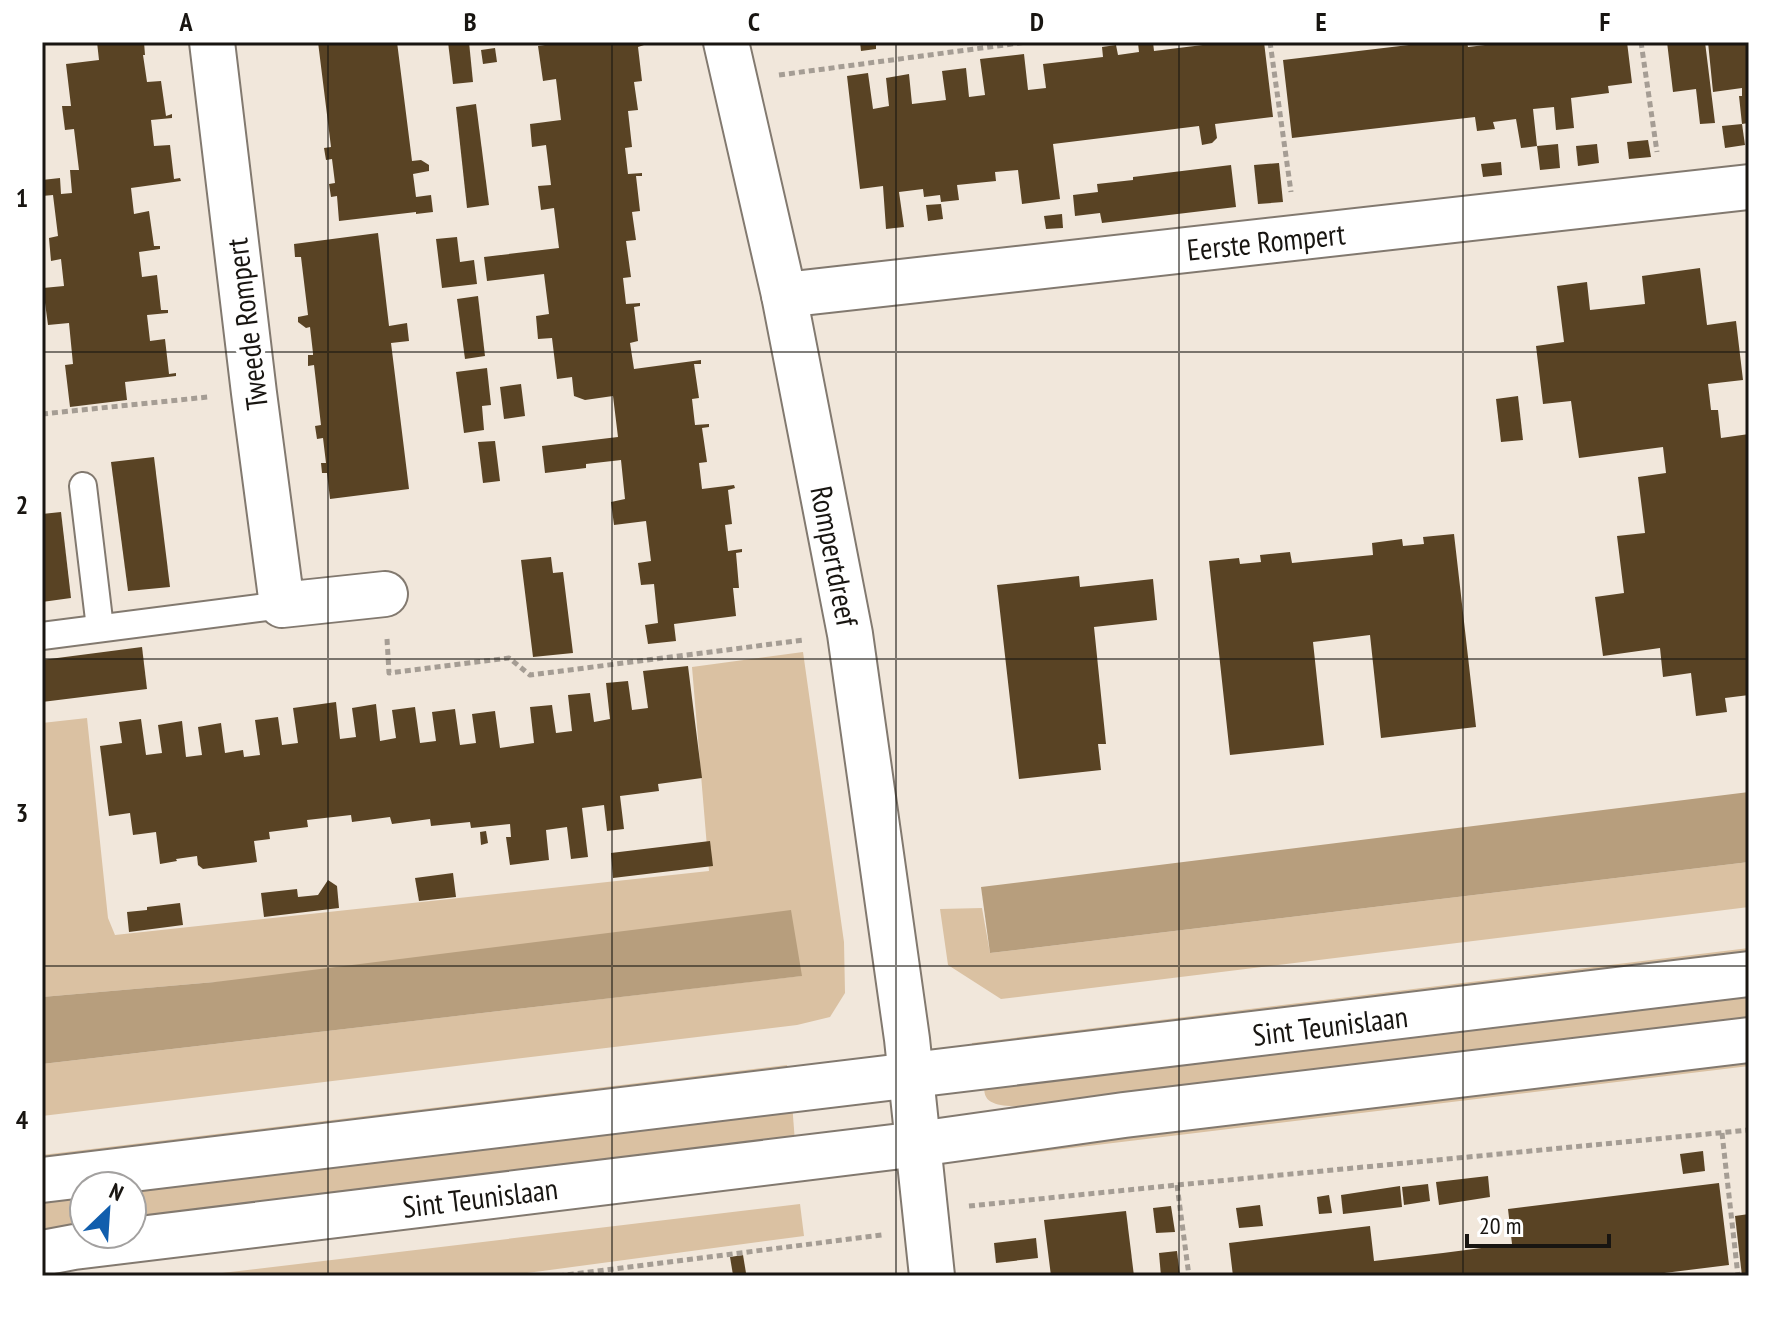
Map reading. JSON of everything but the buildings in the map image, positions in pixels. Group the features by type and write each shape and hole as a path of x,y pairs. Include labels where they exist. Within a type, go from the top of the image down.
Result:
{"street":[{"name":"Tweede Rompert","path":"212,42 282,605"},
{"name":"Rompertdreef","path":"730,62 784,295 850,634 911,1076"},
{"name":"Eerste Rompert","path":"784,295 1749,187"},
{"path":"282,605 385,594"},
{"name":"Sint Teunislaan","path":"42,1180 1749,974"},
{"name":"Sint Teunislaan","path":"42,1253 918,1144 1124,1115 1749,1040"},
{"path":"911,1076 932,1276"}],"lane":[{"path":"83,486 100,628"},
{"path":"42,636 282,605"}],"path":[{"path":"730,62 1027,42"},
{"path":"1270,42 1297,238"},
{"path":"1641,42 1663,196"},
{"path":"42,414 254,393"},
{"path":"385,594 389,673 509,658 530,675 850,634"},
{"path":"558,1276 1177,1185 1749,1130"},
{"path":"1722,1133 1738,1276"},
{"path":"1177,1185 1189,1276"}],"shaded area":[{"path":"803,652 844,942 845,993 830,1017 797,1025 42,1116 42,1064 801,976 215,982 42,997 42,723 87,718 108,918 115,935 709,871 692,667"},
{"path":"1749,792 1749,862 990,953 981,887"},
{"path":"1749,862 1749,907 1001,999 948,965 940,909 982,908 990,953"},
{"path":"791,910 802,976 42,1064 42,997 215,982"},
{"path":"1749,948 1749,960 972,1046 972,1043"},
{"path":"1749,987 1749,1026 1021,1107 990,1101 984,1092 985,1084"},
{"path":"1749,1054 1749,1066 1006,1156 1005,1144"},
{"path":"787,1065 788,1072 42,1167 42,1155"},
{"path":"792,1103 795,1142 148,1221 148,1184"},
{"path":"68,1191 68,1232 42,1236 42,1194"},
{"path":"800,1204 804,1236 505,1276 197,1276"}]}
